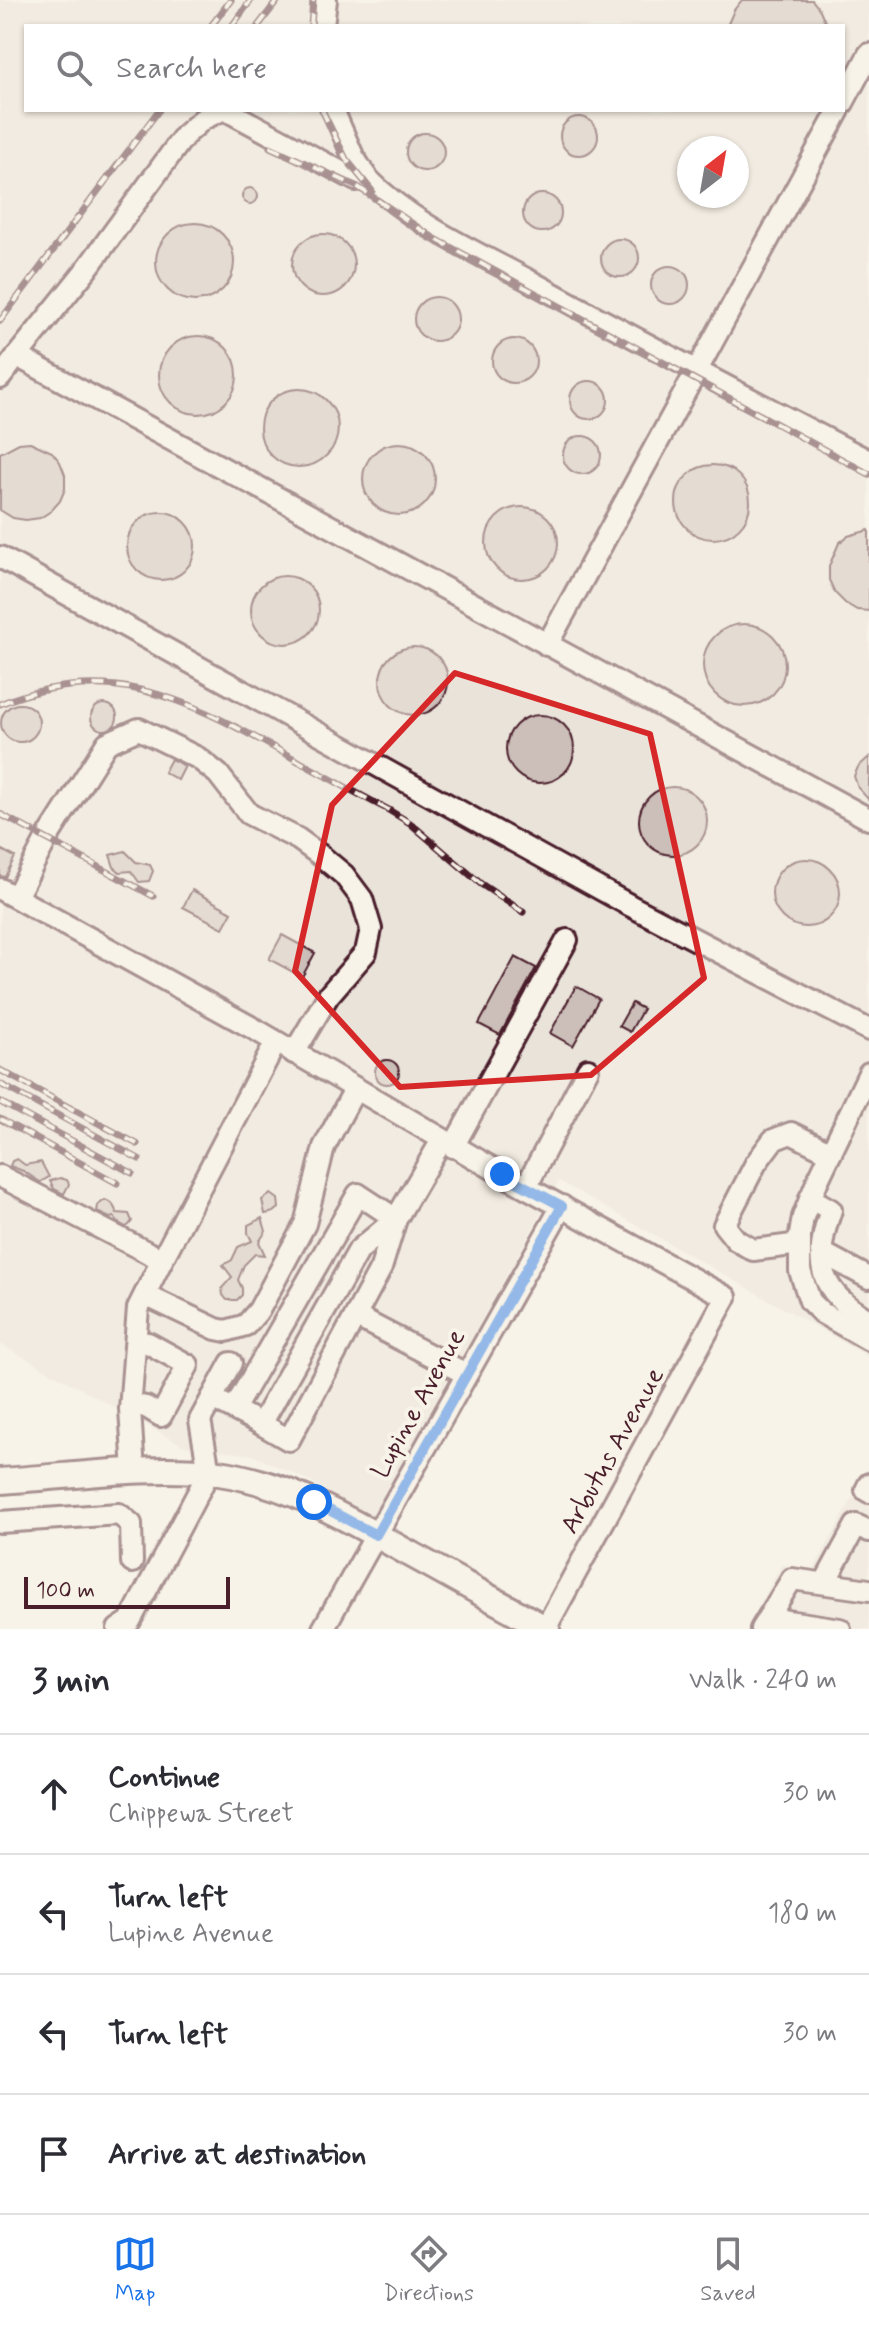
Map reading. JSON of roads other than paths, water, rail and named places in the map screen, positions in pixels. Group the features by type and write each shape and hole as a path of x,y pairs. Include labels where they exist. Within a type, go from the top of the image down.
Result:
{"main road":[{"path":"0,1481 134,1472 209,1472 242,1477 290,1491 546,1629"}],"street":[{"path":"323,24 326,0"},
{"path":"845,99 869,54"},
{"path":"0,378 86,270 184,136 203,119 219,112"},
{"path":"228,112 356,180 367,178"},
{"path":"334,112 353,156 367,178 390,201 415,218 869,461"},
{"path":"547,645 838,112"},
{"path":"17,356 869,819"},
{"path":"0,557 631,906 869,1030"},
{"path":"134,1472 131,1404 138,1308 162,1260 285,1048 366,952 371,929 362,899 344,875 298,839 249,814 218,774 198,758 139,729 107,743 8,893 285,1048 448,1144 562,1206"},
{"path":"261,1424 359,1250 396,1219 448,1144 567,940"},
{"path":"526,1187 588,1069"},
{"path":"869,1073 810,1198 803,1217 800,1244 800,1271 810,1301 822,1313 869,1340"},
{"path":"145,1295 216,1329 237,1329 253,1318 305,1224 324,1147 355,1089"},
{"path":"800,1244 753,1250 736,1240 724,1225 756,1163 773,1140 791,1133 831,1153"},
{"path":"0,1176 162,1260"},
{"path":"234,1409 358,1194 396,1219"},
{"path":"810,1198 831,1210 821,1252 831,1292 839,1301 869,1320"},
{"name":"Arbutus Avenue","path":"546,1629 726,1297 562,1206"},
{"name":"Lupine Avenue","path":"323,1629 562,1206"},
{"path":"212,1398 289,1440 381,1268 396,1219"},
{"path":"821,1252 869,1278"},
{"path":"357,1317 466,1374"},
{"path":"131,1404 146,1407 161,1416 188,1365 148,1343 136,1342"},
{"path":"118,1629 130,1621 209,1472 200,1420 231,1363"},
{"path":"869,1484 866,1490 869,1492"},
{"path":"0,1522 119,1514 131,1524 132,1562"},
{"path":"825,1582 856,1525 869,1531"},
{"path":"840,1629 764,1623 792,1579 869,1590"}],"railway":[{"path":"213,24 231,0"},
{"path":"233,24 251,0"},
{"path":"260,24 278,0"},
{"path":"311,24 313,0"},
{"path":"0,321 157,112"},
{"path":"323,112 346,159 372,191"},
{"path":"270,147 358,187 432,237 869,474"},
{"path":"0,704 38,691 74,685 108,685 141,690 174,700 239,729 387,809 410,823 481,884 523,912"},
{"path":"0,814 153,896"},
{"path":"0,1070 137,1144"},
{"path":"0,1084 139,1159"},
{"path":"0,1102 132,1173"},
{"path":"0,1119 117,1183"}]}
